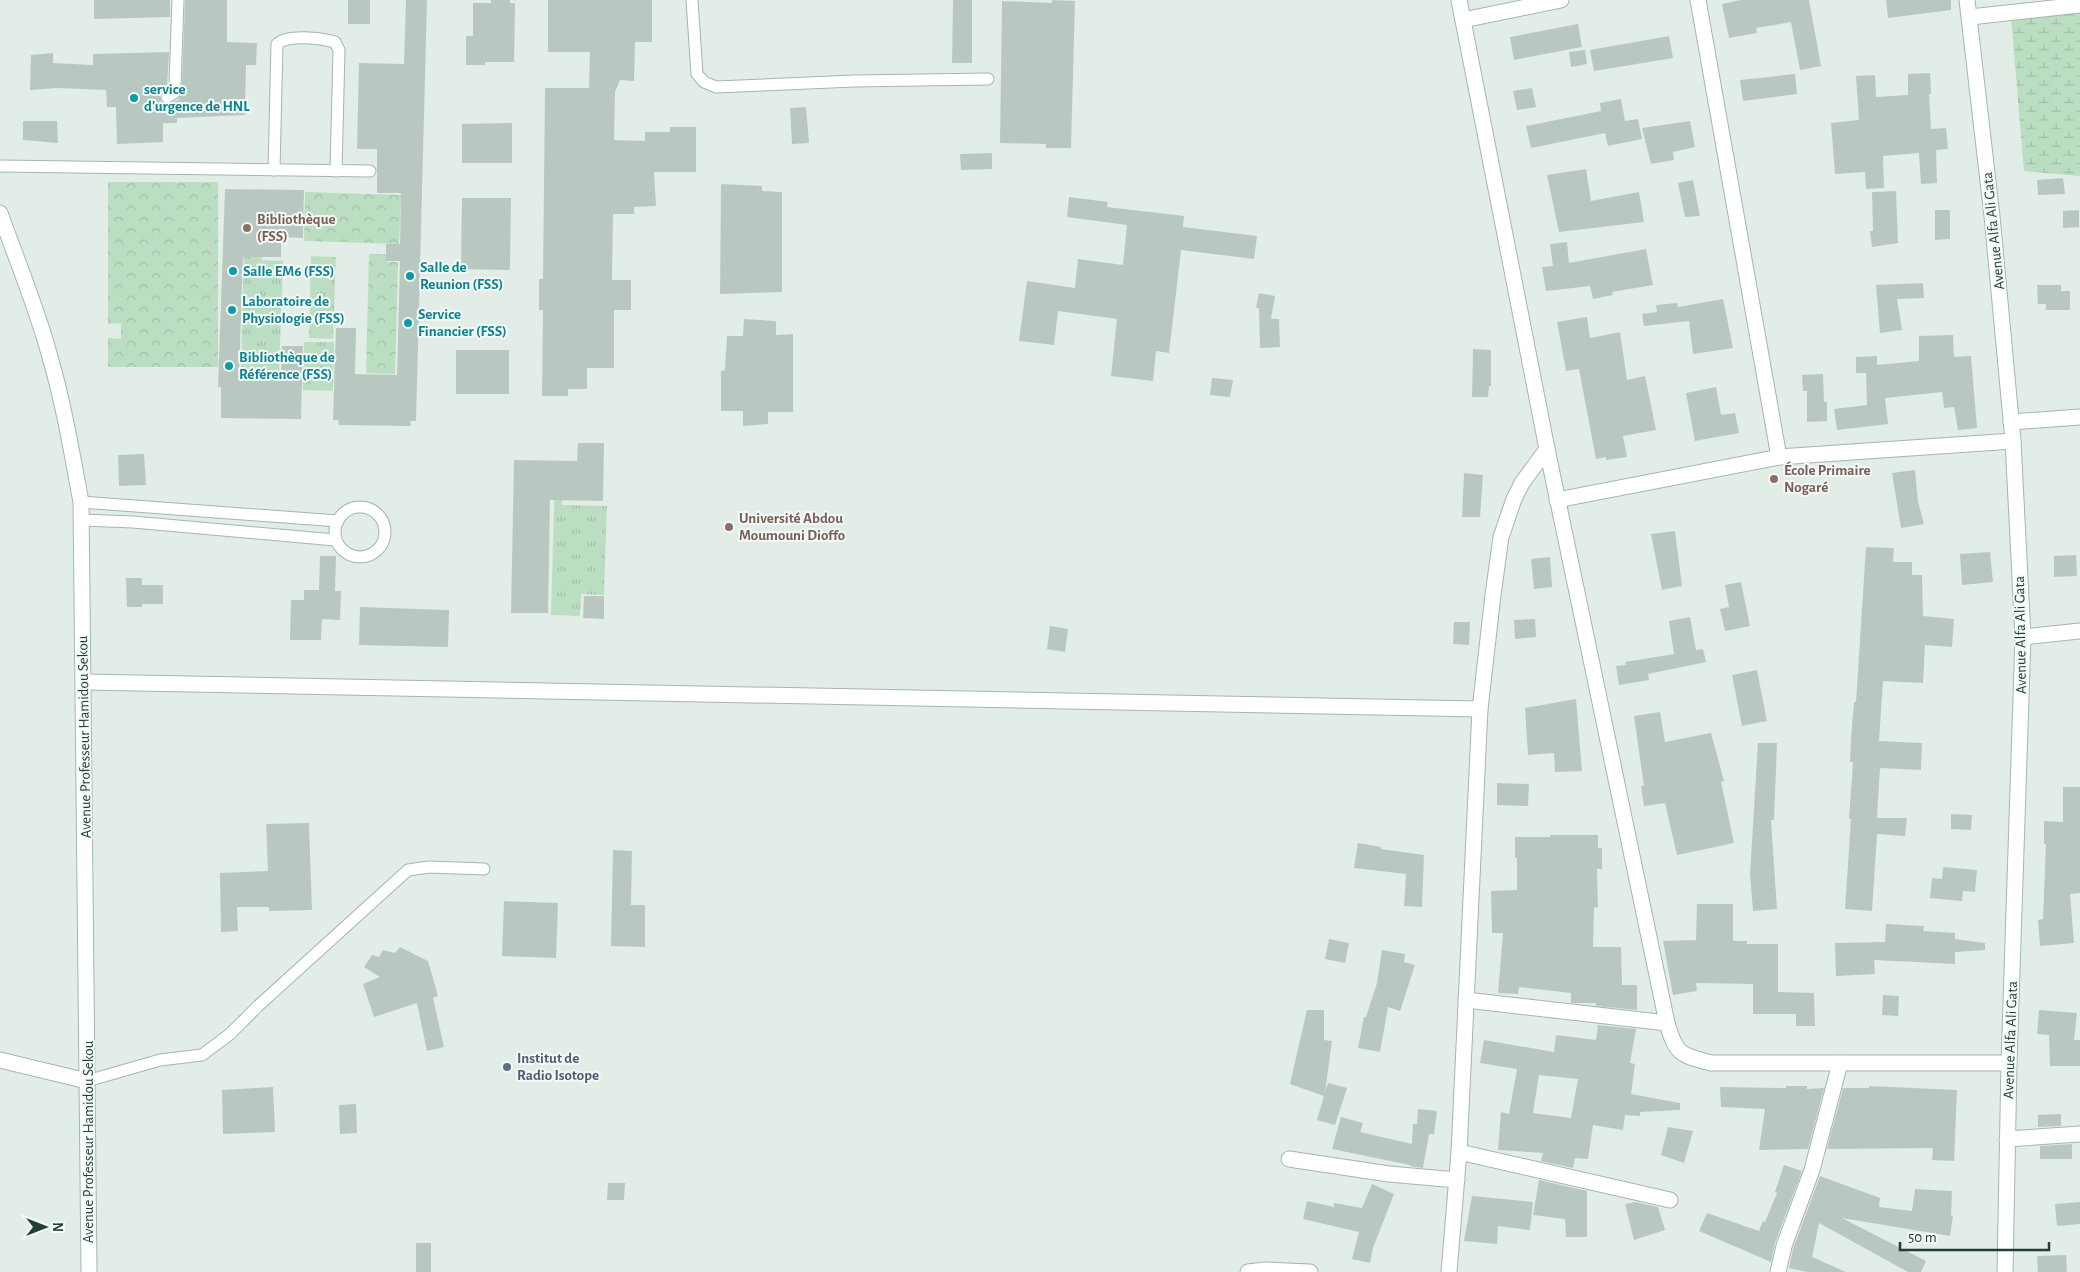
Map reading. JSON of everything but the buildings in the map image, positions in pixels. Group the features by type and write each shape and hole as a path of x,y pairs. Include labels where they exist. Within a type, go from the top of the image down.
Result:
{"street":[{"path":"1459,0 1557,500 1667,1023 1675,1047 1684,1055 1711,1063 2009,1063"},
{"path":"1463,20 1561,0"},
{"path":"1698,0 1779,458"},
{"name":"Avenue Alfa Ali Gata","path":"1967,0 1992,216 2013,441 2023,637 2009,1063 2005,1272"},
{"path":"1970,17 2080,5"},
{"name":"Avenue Professeur Hamidou Sekou","path":"0,213 35,308 50,357 63,406 81,502 89,1272"},
{"path":"2011,422 2080,417"},
{"path":"1557,500 1779,458 2013,441"},
{"path":"1449,1272 1459,1152 1480,709 1501,537 1514,498 1522,482 1547,450"},
{"path":"2023,637 2080,631"},
{"path":"84,682 1480,709"},
{"path":"1466,1000 1667,1023"},
{"path":"0,1060 87,1081"},
{"path":"1778,1272 1784,1246 1812,1170 1840,1063"},
{"path":"2007,1138 2080,1134"},
{"path":"1459,1152 1670,1200"},
{"path":"1289,1159 1389,1174 1457,1180"},
{"path":"1248,1272 1265,1270 1310,1272"}],"lane":[{"path":"167,97 174,93 175,85 178,0"},
{"path":"692,0 697,74 704,82 716,87 854,81 988,79"},
{"path":"274,170 277,44 282,40 291,38 335,42 339,50 336,170"},
{"path":"0,166 370,171"},
{"path":"81,502 338,521"},
{"path":"362,507 371,510 379,516 384,524 386,534 383,544 377,552 368,556 358,558 349,555 341,549 335,540 338,521 344,513 352,508 362,507"},
{"path":"82,520 133,522 335,540"},
{"path":"87,1081 160,1060 202,1055 230,1034 258,1006 408,870 430,867 484,869"}],"green space":[{"path":"2080,6 2080,176 2024,171 2011,17"},
{"path":"108,182 218,182 218,367 108,367 108,338 121,339 121,323 108,324"},
{"path":"305,192 401,195 399,244 304,241"},
{"path":"244,244 262,245 262,260 283,261 279,376 241,375"},
{"path":"369,254 386,254 386,262 398,262 395,374 366,373"},
{"path":"311,256 336,257 333,339 309,338"},
{"path":"304,342 334,342 333,391 303,390"},
{"path":"555,472 563,478 562,505 607,506 604,595 581,594 580,616 551,615"}],"place":[{"name":"service d'urgence de HNL","path":"134,98"},
{"name":"Bibliothèque (FSS)","path":"247,228"},
{"name":"Salle EM6 (FSS)","path":"233,271"},
{"name":"Salle de Reunion (FSS)","path":"410,276"},
{"name":"Laboratoire de Physiologie (FSS)","path":"232,310"},
{"name":"Service Financier (FSS)","path":"408,323"},
{"name":"Bibliothèque de Référence (FSS)","path":"229,366"},
{"name":"École Primaire Nogaré","path":"1774,479"},
{"name":"Université Abdou Moumouni Dioffo","path":"729,527"},
{"name":"Institut de Radio Isotope","path":"507,1067"}]}
